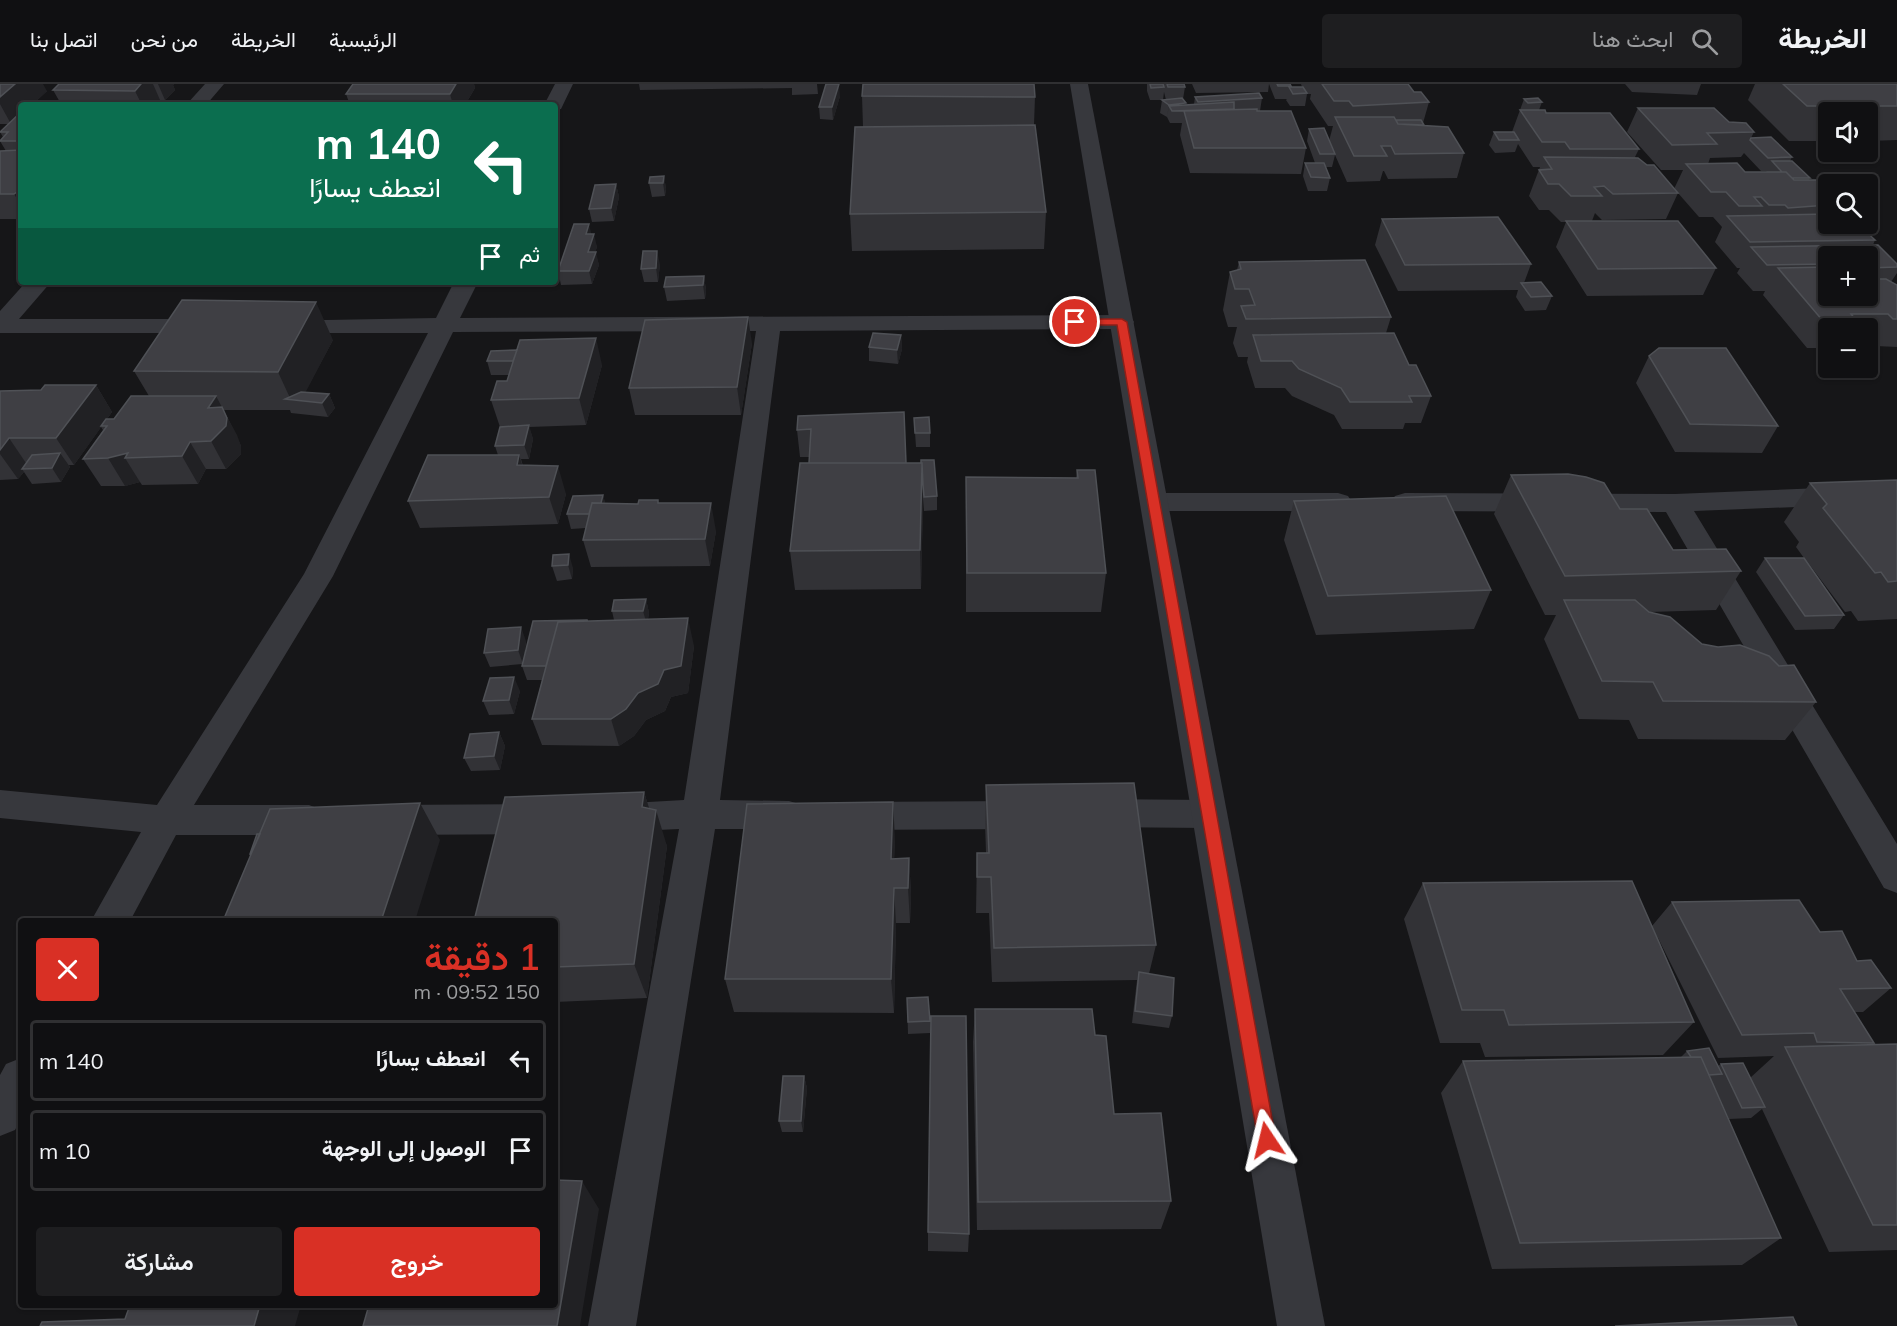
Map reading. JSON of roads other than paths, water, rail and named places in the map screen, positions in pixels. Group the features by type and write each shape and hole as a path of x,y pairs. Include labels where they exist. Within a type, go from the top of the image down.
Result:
{"street":[{"path":"199,102 215,84"},
{"path":"555,102 564,84"},
{"path":"1079,84 1301,1326"},
{"path":"0,326 36,285"},
{"path":"112,918 166,820 318,576 465,285"},
{"path":"0,326 769,326 1122,322"},
{"path":"612,1326 700,814 769,326"},
{"path":"1154,502 1675,503 1897,494"},
{"path":"1675,503 1897,877"},
{"path":"0,804 166,820 577,819 700,814 1209,814"},
{"path":"0,1115 18,1083"}]}
